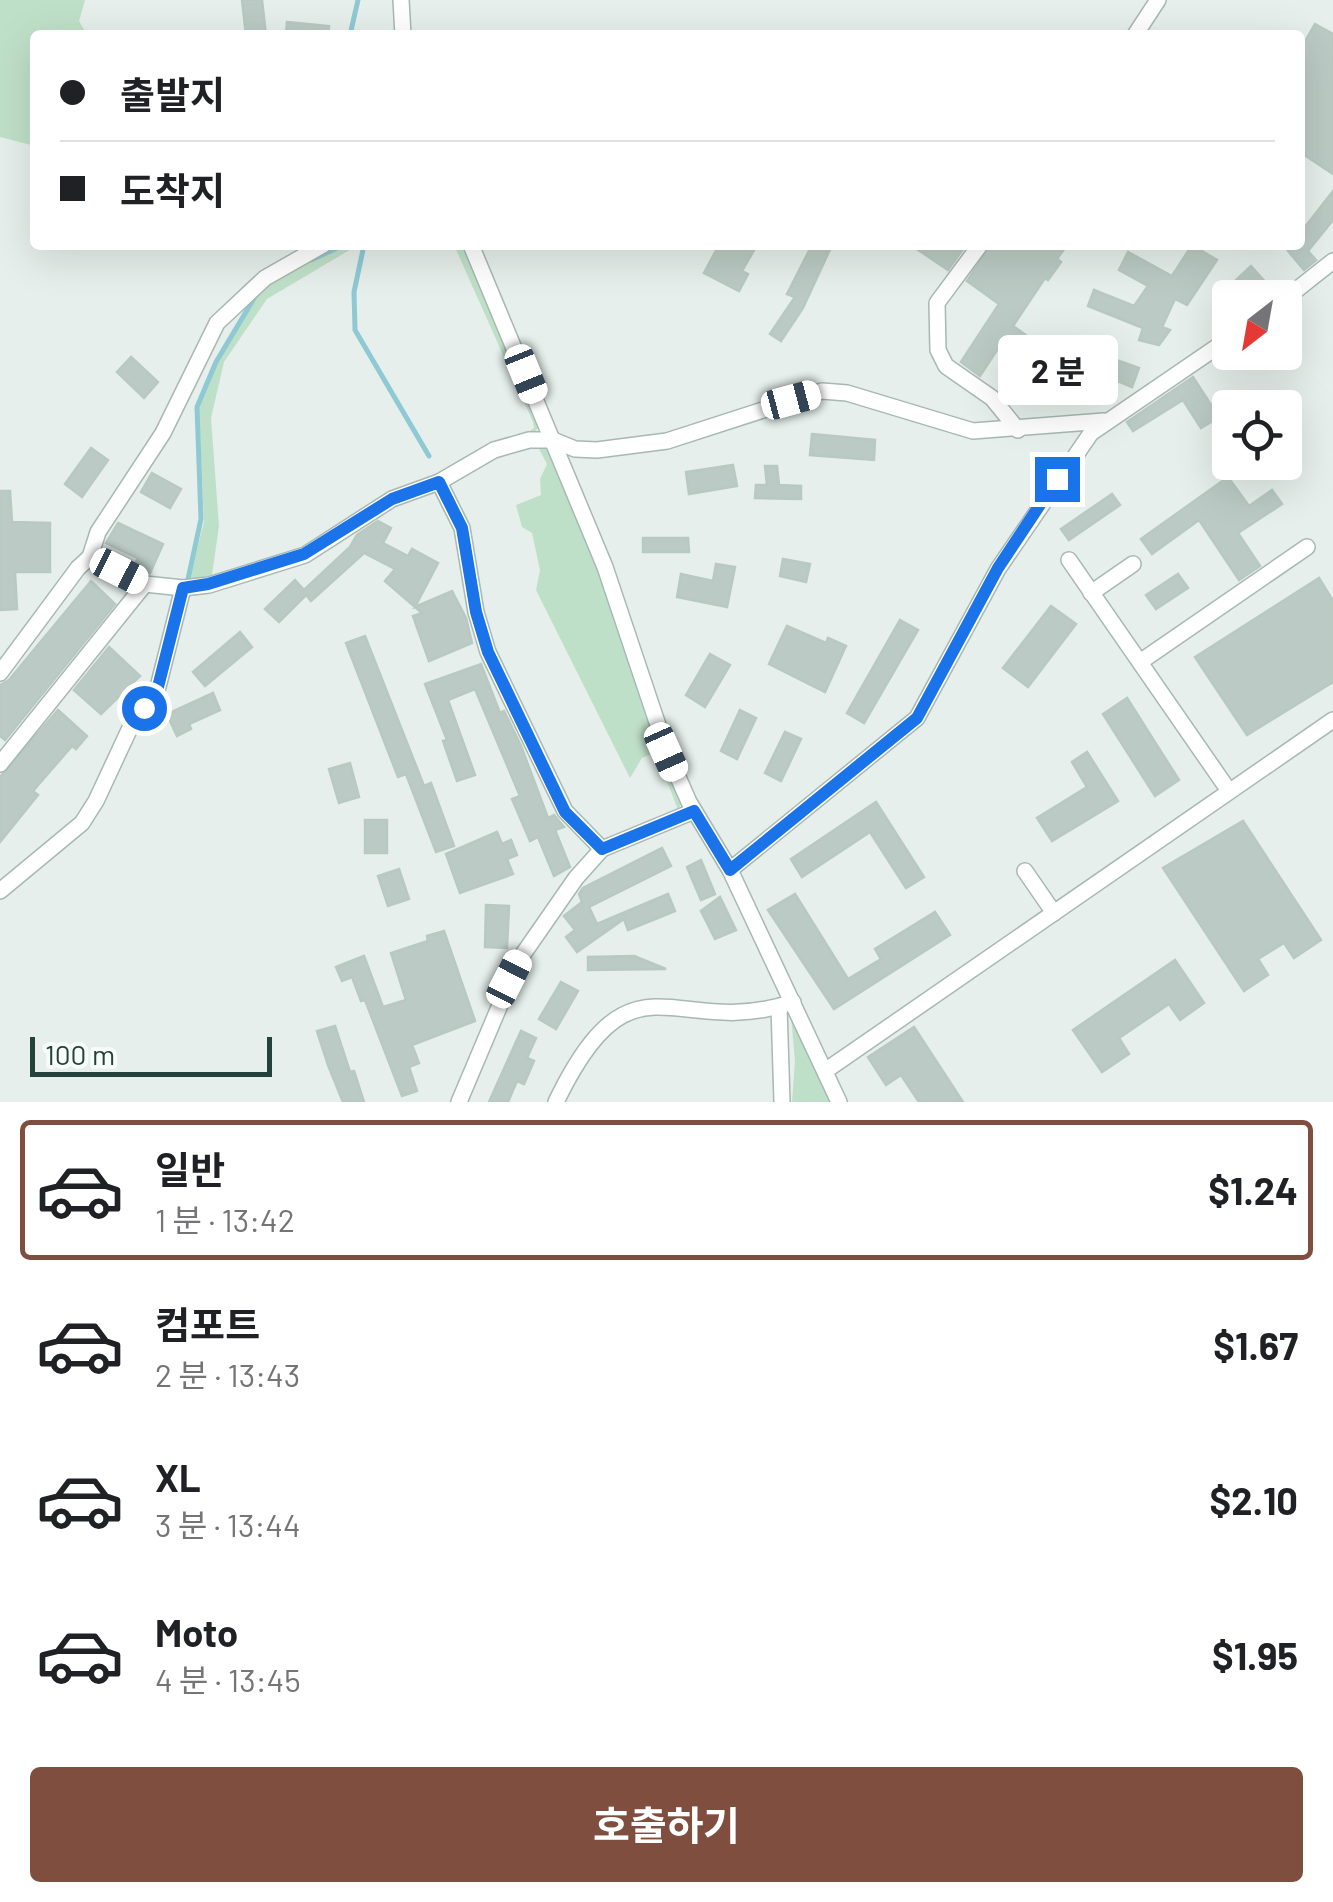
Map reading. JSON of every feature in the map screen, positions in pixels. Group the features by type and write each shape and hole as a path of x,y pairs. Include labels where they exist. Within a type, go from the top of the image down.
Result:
{"street":[{"path":"401,0 404,30"},
{"path":"1139,30 1158,0"},
{"path":"0,674 78,568 90,558 98,532 163,433 217,323 264,278 314,250"},
{"path":"472,250 604,567 666,752 694,811 730,870 786,1004 839,1102"},
{"path":"976,250 937,302 938,350 946,366 992,398 1018,430"},
{"path":"1302,286 1333,262"},
{"path":"730,870 917,718 998,568 1040,502 1104,421 1212,350"},
{"path":"90,558 145,584 183,588 208,584 304,554 392,499 439,482 494,450 529,440 553,440 597,450 666,441 822,392 847,393 973,431 1104,421"},
{"path":"439,482 462,528 476,612 488,652 565,812 602,849"},
{"path":"1140,662 1307,547"},
{"path":"1069,560 1230,792"},
{"path":"1091,593 1132,564"},
{"path":"0,764 145,584"},
{"path":"0,891 82,823 96,801 130,728 158,687 183,588"},
{"path":"825,1071 1333,720"},
{"path":"459,1102 518,960 547,915 602,849 694,811"},
{"path":"1024,871 1054,913"},
{"path":"556,1102 574,1066 600,1031 617,1016 639,1007 763,1012 786,1004"},
{"path":"782,1102 786,1004"}],"green space":[{"path":"0,0 85,0 79,21 84,30 30,30 30,145 0,137"},
{"path":"338,250 350,250 267,299 224,362 211,418 219,526 212,575 189,580 204,522 199,409 203,396 237,327 257,297 295,269"},
{"path":"456,250 464,250 541,422 534,434 498,441 530,431 533,422"},
{"path":"537,445 551,446 568,490 682,802 678,810 656,752 642,758 630,778 536,590 540,570 532,533 522,527 516,505 541,495 540,479 547,464"},
{"path":"791,1016 832,1102 792,1102 795,1061"}],"building":[{"path":"242,0 262,0 265,30 245,30"},
{"path":"287,22 329,26 329,30 286,30"},
{"path":"1315,24 1333,34 1333,174 1305,155 1305,41"},
{"path":"1333,191 1333,220 1308,251 1316,260 1304,270 1288,251 1305,250 1305,227"},
{"path":"716,250 754,250 742,271 748,274 739,291 704,273"},
{"path":"809,250 830,250 803,308 781,341 770,334 795,297 787,294"},
{"path":"918,250 962,250 948,270"},
{"path":"988,250 1063,250 1057,259 1061,262 1048,280 1045,278 1013,326 1030,338 1018,356 999,347 980,376 961,362 999,304 967,281"},
{"path":"1189,250 1200,250 1217,260 1187,305 1175,299 1162,327 1170,330 1159,345 1139,340 1143,328 1088,306 1094,290 1134,306 1148,286 1119,270 1128,252 1172,276"},
{"path":"1251,266 1263,280 1236,280"},
{"path":"1071,344 1139,368 1132,387 1077,364 1063,401 1030,388 1036,371 1058,379"},
{"path":"131,357 158,382 144,398 117,372"},
{"path":"1193,377 1212,406 1212,421 1201,428 1183,400 1133,431 1127,422"},
{"path":"812,434 875,440 874,460 810,455"},
{"path":"91,448 108,460 82,497 65,484"},
{"path":"733,465 737,486 689,494 686,472"},
{"path":"765,466 777,466 779,485 801,486 801,499 755,498 756,485 767,485"},
{"path":"152,473 181,489 170,508 141,492"},
{"path":"1224,480 1230,480 1249,506 1272,490 1282,504 1238,533 1260,566 1239,580 1199,520 1152,554 1141,539"},
{"path":"0,491 10,491 12,522 50,523 50,572 15,572 17,609 0,610"},
{"path":"1112,494 1120,505 1069,540 1061,529"},
{"path":"378,521 391,528 383,543 408,556 412,549 438,563 415,607 385,581 395,569 364,553 311,601 306,595 279,622 265,609 295,580 304,590 350,547 357,535"},
{"path":"118,523 163,544 150,573 134,566 138,558 106,543"},
{"path":"643,538 688,538 689,552 643,552"},
{"path":"783,559 810,564 806,582 780,576"},
{"path":"716,564 735,567 727,607 677,597 681,574 713,581"},
{"path":"1178,574 1188,588 1156,609 1146,595"},
{"path":"1319,578 1333,601 1333,682 1247,735 1195,657"},
{"path":"91,581 115,604 5,740 0,736 0,685 9,680"},
{"path":"452,591 466,618 472,643 429,661 413,616 422,613 415,607"},
{"path":"1051,606 1076,624 1028,687 1003,668"},
{"path":"900,620 918,630 864,723 847,713"},
{"path":"787,626 826,643 828,638 846,646 825,692 769,664"},
{"path":"240,632 252,647 205,686 193,672"},
{"path":"365,636 424,786 431,783 454,846 436,852 406,774 398,777 346,643"},
{"path":"109,647 140,676 101,714 74,690"},
{"path":"710,654 730,665 705,707 686,695"},
{"path":"481,664 500,713 504,711 521,746 548,818 554,815 564,827 555,830 570,867 554,876 538,837 530,841 512,799 520,796 475,689 448,700 475,775 457,781 443,741 447,740 425,684"},
{"path":"213,693 220,710 189,724 191,729 177,736 167,714"},
{"path":"1127,698 1179,780 1155,796 1103,714"},
{"path":"58,710 87,736 76,749 72,746 33,791 38,795 0,842 0,777"},
{"path":"740,710 756,718 737,759 721,751"},
{"path":"785,732 801,739 781,781 765,773"},
{"path":"1087,752 1118,801 1052,841 1037,818 1087,787 1072,762"},
{"path":"350,763 359,797 339,803 329,769"},
{"path":"876,802 924,877 906,888 870,832 802,877 791,859"},
{"path":"365,820 387,820 387,853 365,853"},
{"path":"1243,821 1321,940 1294,958 1284,943 1258,959 1268,975 1244,991 1163,868"},
{"path":"497,832 502,844 511,840 517,855 507,859 513,874 460,893 446,854"},
{"path":"662,848 671,866 589,907 597,924 668,894 675,911 628,930 624,919 577,952 566,937 575,930 564,916 582,902 579,894 583,888"},
{"path":"701,860 715,894 701,900 687,867"},
{"path":"399,869 409,899 388,906 378,876"},
{"path":"795,894 848,979 881,959 875,949 935,912 950,935 834,1009 768,910"},
{"path":"720,897 736,930 715,939 701,911"},
{"path":"486,905 509,906 507,948 485,947"},
{"path":"444,931 475,1021 412,1045 419,1063 409,1067 417,1091 402,1096 365,1000 361,1001 352,977 342,981 336,967 364,956 383,1007 406,1000 391,953 428,941 427,936"},
{"path":"634,956 666,969 588,970 588,957"},
{"path":"1175,960 1204,1003 1180,1020 1169,1004 1119,1038 1129,1054 1102,1072 1073,1030"},
{"path":"561,982 578,991 556,1029 539,1019"},
{"path":"335,1026 364,1102 343,1102 328,1065 317,1031"},
{"path":"914,1027 963,1102 919,1102 901,1075 886,1085 868,1057"},
{"path":"521,1031 536,1038 527,1058 534,1061 524,1084 517,1081 508,1102 489,1102"}],"waterway":[{"path":"351,30 358,0"},
{"path":"311,260 333,250"},
{"path":"363,250 354,292 355,330 429,456"},
{"path":"188,579 201,519 197,407 216,362 256,295"}],"route":[{"path":"144,708 158,687 183,588 285,562 392,499 439,482 462,528 476,612 488,652 565,812 602,849 694,811 730,870 917,718 998,568 1057,479"}]}
